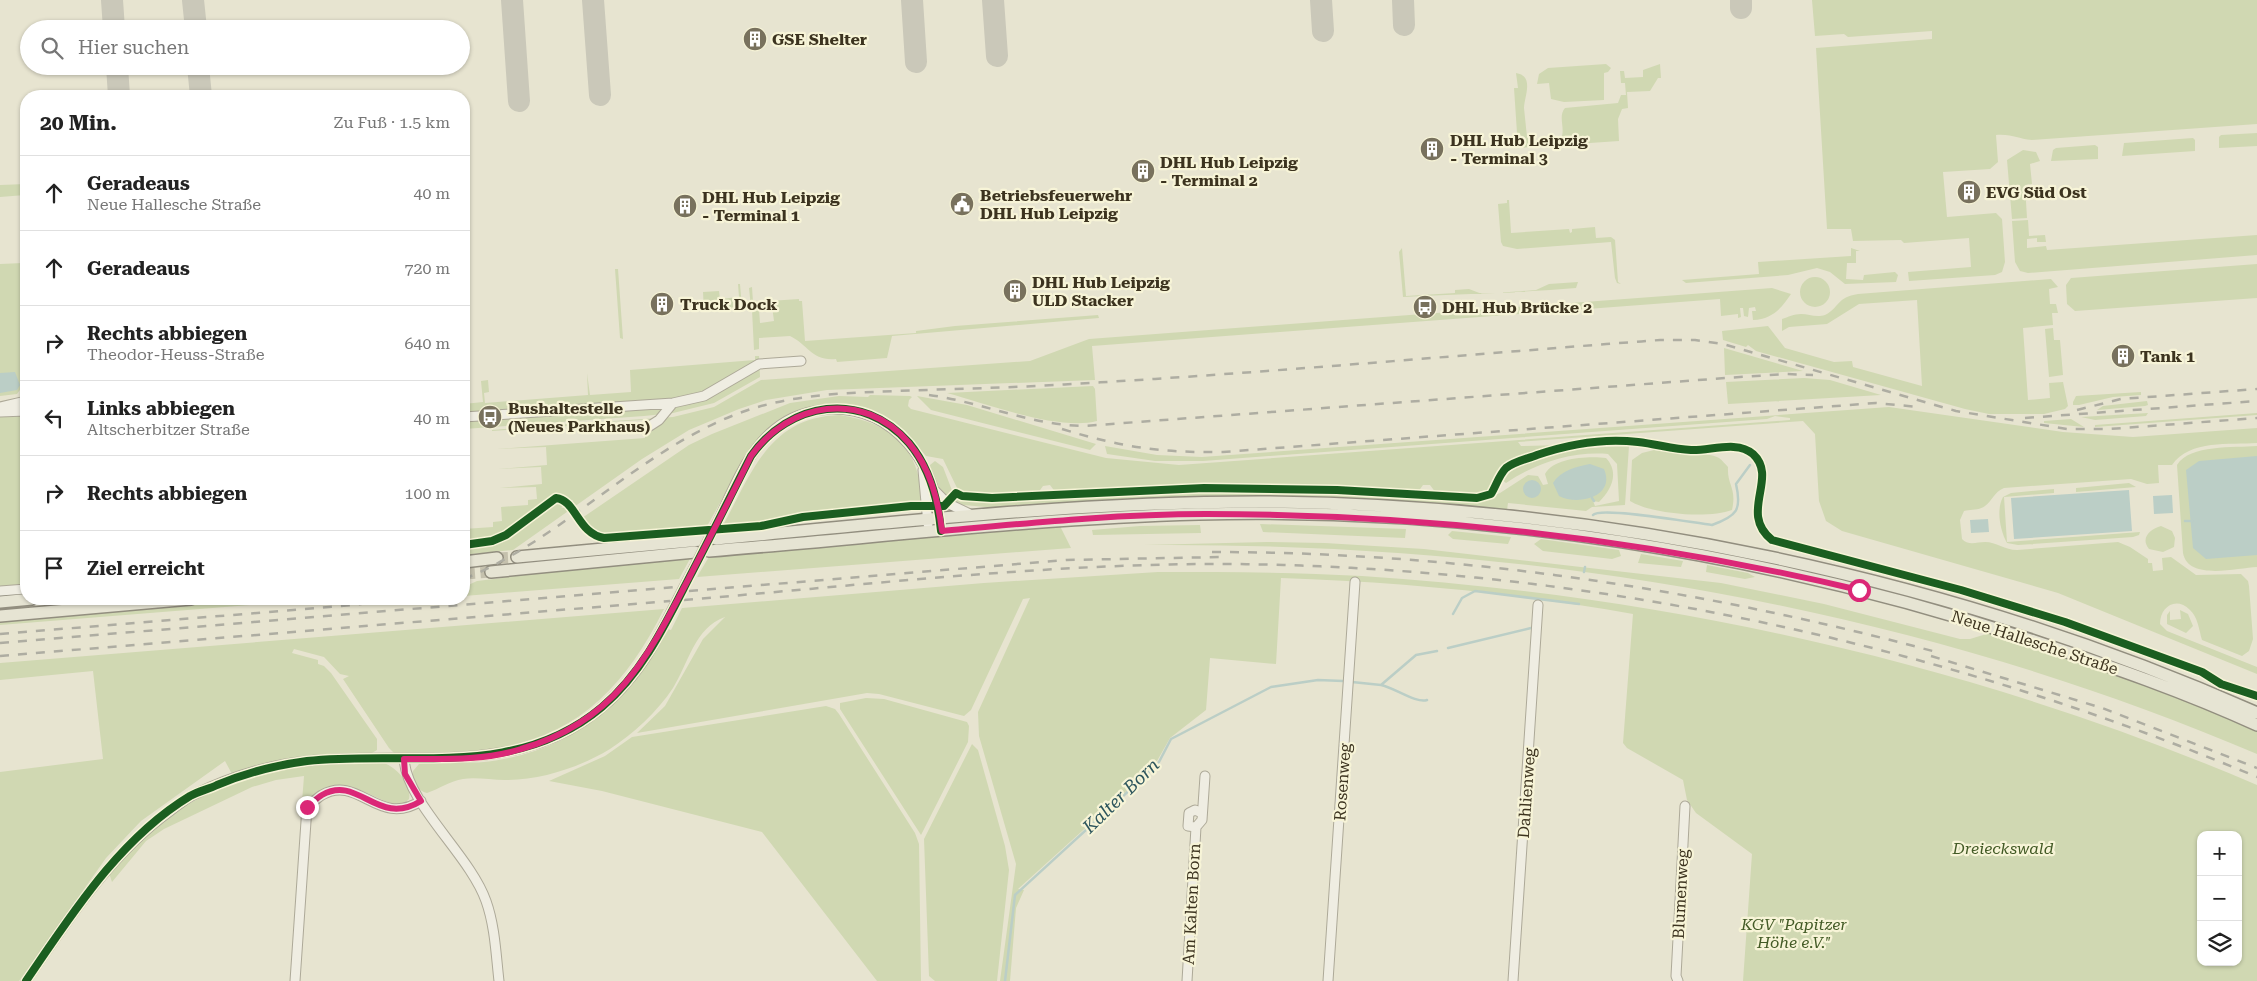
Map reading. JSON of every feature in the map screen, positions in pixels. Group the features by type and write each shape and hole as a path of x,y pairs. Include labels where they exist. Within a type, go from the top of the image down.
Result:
{"main road":[{"path":"716,539 972,514 1186,503 1324,504 1428,509 1568,523 1675,539 1807,572"},
{"path":"709,551 1101,518 1203,514 1333,516 1430,521 1605,540 1807,572"},
{"path":"517,556 701,540"},
{"path":"491,572 695,552"},
{"path":"470,561 497,558"},
{"name":"Neue Hallesche Straße","path":"1807,572 1998,617 2152,669 2257,713"},
{"name":"Neue Hallesche Straße","path":"1807,572 2020,636 2148,680 2257,725"},
{"path":"0,602 20,600"},
{"path":"0,616 77,605"}],"street":[{"path":"470,417 673,403 704,396 759,364 801,361"},
{"path":"0,407 20,402"},
{"path":"645,429 659,420 673,403"},
{"path":"26,981 104,874 146,829 191,796 245,774 307,761 496,755 526,748 561,734 590,716 618,692 647,656 751,456 762,441 792,418 808,412 844,409 879,419 908,442 922,462 934,490 942,531"},
{"path":"0,412 20,411"},
{"path":"922,462 929,532"},
{"path":"934,490 947,502 972,514"},
{"name":"Rosenweg","path":"1328,981 1355,582"},
{"path":"0,591 20,589"},
{"name":"Dahlienweg","path":"1513,981 1538,605"},
{"path":"404,759 405,774 421,801 474,877 486,902 499,981"},
{"name":"Am Kalten Born","path":"1187,981 1196,827 1202,820 1205,776"},
{"path":"294,981 307,807 323,794 338,790 350,790 384,808 395,810 412,807 421,801"},
{"name":"Blumenweg","path":"1678,981 1676,976 1685,806"},
{"name":"Am Kalten Born","path":"1196,827 1188,826 1189,813 1195,810 1202,813"}],"green space":[{"path":"1812,0 2257,0 2257,124 2032,140 2007,135 1996,135 1998,162 1990,169 1943,172 1947,217 1996,213 2002,219 2005,262 2002,272 1995,275 1909,281 1908,272 1971,267 1969,238 1904,243 1901,240 1853,241 1851,229 1827,229 1816,48 1932,39 1932,31 1848,37 1844,34 1815,36"},
{"path":"1606,64 1611,68 1608,72 1604,73 1604,100 1564,102 1551,99 1549,83 1537,84 1539,74 1548,68"},
{"path":"1660,64 1661,78 1658,78 1650,91 1627,92 1628,108 1622,109 1618,119 1619,141 1518,148 1514,88 1518,88 1516,73 1522,75 1527,82 1524,108 1527,137 1533,143 1560,140 1563,132 1562,115 1565,108 1618,103 1621,95 1626,95 1625,83 1621,83 1620,71 1624,71 1625,78 1643,77 1643,70"},
{"path":"2257,133 2257,146 2219,148 2219,137 2221,135"},
{"path":"2193,138 2195,140 2195,151 2122,156 2124,143"},
{"path":"2095,145 2098,147 2098,159 2051,161 2053,150 2056,148"},
{"path":"2023,150 2036,152 2040,161 2030,164 2032,184 2025,185 2027,218 2012,219 2007,160"},
{"path":"20,184 20,195 0,197 0,185"},
{"path":"1507,200 1509,200 1511,233 1569,229 1570,233 1572,229 1595,227 1596,238 1611,237 1615,240 1618,282 1621,284 1617,283 1615,278 1611,242 1517,249 1503,246 1501,242 1498,204 1507,203"},
{"path":"2028,220 2029,236 2045,235 2046,242 2037,242 2037,238 2027,239 2027,248 2046,246 2047,250 2257,235 2257,255 2028,273 2020,271 2015,262 2012,221"},
{"path":"1402,248 1406,296 1455,293 1455,290 1469,289 1481,294 1403,297 1399,252"},
{"path":"1851,248 1860,251 1856,251 1856,263 1847,263 1846,279 1863,280 1864,275 1895,272 1898,275 1896,282 1845,284 1830,272 1817,268 1788,275 1686,283 1682,280 1759,274 1758,262 1851,256"},
{"path":"20,263 20,390 17,394 0,396 0,264"},
{"path":"2257,264 2257,298 2075,311 2067,304 2066,285 2071,278"},
{"path":"615,269 618,269 623,339 620,338"},
{"path":"1815,277 1826,281 1830,292 1826,303 1815,307 1804,303 1800,292 1804,281"},
{"path":"2051,279 2058,287 2049,289 2050,304 2056,304 2058,313 2052,313 2053,325 2023,328 2028,400 2050,398 2049,383 2063,382 2068,406 2065,409 2044,414 1989,414 1965,409 1756,351 1748,345 1746,347 1723,340 1722,331 1768,326 1785,348 1834,362 1852,361 1853,367 1922,386 1917,300 1859,304 1827,324 1789,327 1782,331 1782,319 1798,314 1825,315 1842,300 1851,295"},
{"path":"1578,282 1576,288 1496,293 1536,290 1549,284"},
{"path":"738,284 740,284 742,308 704,311 703,292 719,291 720,299 739,297"},
{"path":"752,287 753,302 799,299 799,301 802,301 805,341 916,333 916,331 955,326 1098,315 1099,318 892,336 887,358 837,362 836,359 821,358 815,355 790,336 759,338 759,349 754,350 752,310 759,309 760,323 774,321 772,306 751,307 749,288"},
{"path":"1772,288 1791,294 1784,304 1771,315 1766,318 1753,320 1752,311 1756,311 1755,307 1749,308 1748,317 1744,316 1743,308 1740,308 1741,317 1738,318 1738,314 1721,316 1720,299 1092,346 1095,380 827,390 766,400 689,430 642,459 513,550 472,554 470,556 470,546 493,543 508,536 553,501 562,501 565,505 561,508 568,507 573,500 568,502 558,496 551,496 504,533 490,540 470,542 470,529 493,527 493,522 502,521 501,507 528,505 528,500 537,499 536,487 500,488 542,484 541,467 498,469 547,465 546,447 497,449 645,438 644,420 569,424 673,417 714,407 761,380 1030,361 1089,339"},
{"path":"2053,328 2054,340 2060,340 2063,375 2049,377 2045,329"},
{"path":"1724,348 1803,371 1725,375"},
{"path":"755,356 759,356 760,377 714,403 673,413 470,429 470,403 483,402 481,381 488,380 489,392 484,393 485,403 588,395 587,373 590,395 631,392 630,370 755,360"},
{"path":"1804,378 1830,380 1881,395 1728,404 1726,382"},
{"path":"1093,386 1095,389 1097,421 1081,423 1023,415 947,393"},
{"path":"2141,392 2141,395 2113,397 2073,405 2076,396"},
{"path":"870,395 910,396 912,397 909,400 908,406 911,409 1106,458 1179,465 1790,420 1790,418 1775,416 1767,419 1203,461 1155,461 1107,454 1105,446 1157,455 1202,457 1889,407 2063,432 2133,437 2257,428 2257,443 2200,447 2189,451 2172,465 2158,465 2159,483 2147,484 2131,479 2004,488 1982,508 1964,511 1960,520 1962,539 1970,543 1989,542 2008,549 2017,550 2118,542 2130,547 2148,559 2148,563 2152,563 2153,571 2163,570 2162,558 2171,557 2196,575 2241,574 2248,581 2249,586 2253,639 2249,651 2242,656 2202,640 2195,616 2185,606 2179,604 2170,605 2163,613 2160,624 2167,631 2257,667 2257,674 2058,593 1842,531 1826,521 1819,501 1815,434 1803,421 1518,442 1521,446 1563,445 1508,465 1487,492 1474,496 1436,493 1430,485 1423,485 1418,492 1373,489 1237,487 1056,493 1050,485 1043,486 1038,493 985,497 965,494 958,490 943,459 926,456 902,429 868,410 839,405 808,408 792,413 776,422 753,444 706,528 604,536 589,531 582,518 689,445 712,434 790,403 839,396 868,397"},
{"path":"917,396 967,405 1096,444 1090,450 931,410"},
{"path":"2147,401 2148,405 2145,406 2097,410 2103,406"},
{"path":"2148,413 2146,416 2095,420 2081,417"},
{"path":"2257,413 2257,415 2095,427 2095,425"},
{"path":"19,414 20,416 20,584 0,587 0,415"},
{"path":"840,415 874,425 888,432 900,442 916,468 920,484 921,503 807,515 759,524 722,527 753,470 764,453 778,438 795,426 815,418"},
{"path":"2071,419 2084,427 2044,423 2044,421"},
{"path":"568,424 568,426 492,431 492,430"},
{"path":"1629,446 1625,505 1592,507 1586,511 1508,503 1507,510 1389,501 996,508 964,505 953,501 954,497 998,500 1142,492 1220,490 1342,492 1484,499 1500,493 1528,475 1538,476 1543,485 1548,484 1545,474 1550,468 1564,461 1591,457 1606,458 1612,470 1612,481 1607,492 1599,502 1593,501 1595,506 1619,501 1617,464 1608,454 1581,454 1555,460 1542,464 1506,483 1501,479 1530,461 1546,455 1579,449"},
{"path":"2257,446 2257,567 2214,571 2194,567 2187,562 2183,553 2177,465 2183,458 2202,450"},
{"path":"1654,450 1706,454 1720,459 1728,467 1733,491 1732,510 1709,514 1680,514 1651,509 1630,501 1632,460 1642,453"},
{"path":"935,461 943,467 953,493 949,498 933,479 930,465"},
{"path":"2129,483 2136,487 2076,492 2076,488"},
{"path":"2054,489 2054,493 2004,497 2007,542 2140,532 2139,535 2018,545 2007,543 2002,532 2000,520 2000,508 2003,497 2011,493"},
{"path":"1260,524 1406,529 1405,538 1263,532"},
{"path":"1200,525 1201,533 1093,535 1092,530 1140,526"},
{"path":"1060,526 1071,548 697,577 710,555"},
{"path":"2161,526 2172,531 2175,538 2174,547 2163,552 2149,549 2146,545 2148,534 2153,529"},
{"path":"1452,531 1511,537 1508,544 1453,539 1448,535"},
{"path":"1541,539 1619,550 1621,556 1612,559 1543,551 1534,544"},
{"path":"1267,542 1325,543 1424,549 1721,583 1824,604 1960,639 1970,639 1993,632 2147,685 2257,731 2257,754 2124,702 1988,658 1851,621 1711,592 1571,570 1429,555 1287,547 1144,545"},
{"path":"1641,554 1683,561 1681,567 1638,563"},
{"path":"691,557 679,579 470,596 470,584 477,581 502,578 503,576"},
{"path":"1707,565 1748,573 1755,577 1745,579 1706,572"},
{"path":"1158,572 1286,573 1362,576 1477,586 1591,600 1705,619 1818,643 1931,671 2041,704 2150,742 2257,785 2257,981 1743,981 1752,854 1696,813 1687,800 1683,780 1627,748 1623,743 1633,614 1502,594 1369,582 1281,578 1276,664 1210,658 1206,710 1170,738 1157,761 1144,775 1018,889 1024,890 1016,908 1010,981 1000,981 1016,864 979,736 978,712 1030,598 1023,599 971,710 964,716 879,694 867,693 637,733 665,706 703,639 725,617 706,629 699,638 673,688 652,714 627,737 598,756 559,772 532,778 500,780 463,779 427,793 418,788 413,778 413,771 419,764 435,762 484,762 515,757 544,748 570,736 594,720 615,702 634,680 652,656 668,629 671,630 682,608 984,583"},
{"path":"169,605 248,605 0,625 0,620"},
{"path":"664,609 646,642 626,671 605,695 581,715 554,730 524,742 491,750 424,755 395,754 389,748 343,679 349,676 340,674 324,657 294,649 292,653 318,660 318,664 324,666 331,673 377,739 377,750 367,756 268,764 232,774 225,761 141,821 106,858 19,981 0,981 0,772 103,759 93,671 0,680 0,663"},
{"path":"2180,610 2188,614 2193,626 2186,633 2167,624 2167,615 2170,611 2170,620 2181,619"},
{"path":"866,698 884,699 967,722 969,726 968,742 921,835 840,709 840,703"},
{"path":"826,706 835,709 839,714 915,833 919,844 921,981 877,981 762,832 602,791 549,781 605,756 632,737"},
{"path":"972,744 978,750 1005,846 1009,870 997,981 935,981 929,976 924,839"},
{"path":"384,763 394,769 406,782 409,799 404,804 384,801 356,788 347,786 331,787 302,802 304,776 276,780 252,787 164,829 146,841 112,882 109,873 151,831 174,813 199,798 225,786 281,769 320,764"}],"shaded area":[{"path":"15,372 20,385 17,390 0,393 0,373"},
{"path":"2257,456 2257,555 2206,559 2193,548 2186,470 2199,461"},
{"path":"1590,464 1604,469 1605,486 1600,492 1593,497 1576,500 1559,496 1553,483 1556,479 1569,470"},
{"path":"1528,480 1536,480 1541,485 1539,496 1528,498 1523,493 1523,485"},
{"path":"2129,490 2132,531 2014,539 2011,498"},
{"path":"2172,495 2173,513 2154,514 2153,496"},
{"path":"1988,519 1989,532 1971,533 1970,520"}],"waterway":[{"name":"Kalter Born","path":"1593,515 1612,512 1712,525 1727,518 1736,511 1738,506 1736,484 1750,465"},
{"path":"2185,521 2192,521"},
{"name":"Kalter Born","path":"1584,572 1585,567"},
{"path":"1453,614 1462,598 1475,591 1579,604"},
{"name":"Kalter Born","path":"1448,648 1531,628"},
{"name":"Kalter Born","path":"1352,682 1381,685 1416,655 1437,651"},
{"name":"Kalter Born","path":"1005,981 1015,895 1146,775 1159,762 1171,739 1271,687 1318,680 1343,681"},
{"path":"1381,685 1417,700 1427,700"}],"taxiway":[{"path":"112,0 113,20"},
{"path":"193,0 195,20"},
{"path":"512,0 519,101"},
{"path":"593,0 600,95"},
{"path":"912,0 916,62"},
{"path":"993,0 997,56"},
{"path":"1321,0 1323,31"},
{"path":"1403,0 1404,25"},
{"path":"1741,0 1741,8"},
{"path":"118,75 119,90"},
{"path":"199,75 200,90"}],"tunnel":[{"path":"497,558 517,557"},
{"path":"470,574 491,572"}],"railway":[{"path":"470,576 537,540 639,468 673,446 710,426 748,410 766,405 822,395 1130,381 1660,340 1695,340 1723,344 1956,411 2067,429 2109,429 2257,418"},
{"path":"929,395 1044,422 1084,426 1726,378 1785,374 1813,375"},
{"path":"2077,410 2121,399 2257,389"},
{"path":"2025,418 2257,401"},
{"path":"1062,429 1141,448 1223,452 1876,403 1919,407"},
{"path":"1212,552 1397,559 1580,578 1761,610 1851,630 1940,653"},
{"path":"689,591 1066,560 1220,557"},
{"path":"684,600 1025,571 1162,565 1230,564 1362,568 1493,579 1624,597 1754,621 1882,651 2009,687 2134,729 2257,777"},
{"path":"470,604 677,587"},
{"path":"0,656 670,601"},
{"path":"0,634 354,605"},
{"path":"0,643 459,605"},
{"path":"1931,656 2102,708 2257,768"}],"cycle path":[{"path":"26,981 79,904 119,856 164,814 193,794 250,773 307,761 460,757 498,753 534,745 569,730 602,707 630,679 652,647 751,456 767,438 785,424 805,414 827,409 848,409 870,415 890,426 909,443 928,473 938,507 941,531"},
{"path":"470,544 492,541 506,535 556,498 563,500 588,530 604,538 761,526 803,517 911,506 944,506 956,493 962,496 992,498 1204,488 1337,490 1477,498 1491,494 1506,468 1521,460 1574,445 1600,441 1625,441 1691,450 1731,447 1747,450 1760,463 1762,474 1758,519 1762,530 1772,540 1961,590 2065,622 2202,672 2221,684 2257,696"}],"place":[{"name":"GSE Shelter","path":"755,39"},
{"name":"DHL Hub Leipzig - Terminal 3","path":"1432,149"},
{"name":"DHL Hub Leipzig - Terminal 2","path":"1143,171"},
{"name":"EVG Süd Ost","path":"1969,192"},
{"name":"Betriebsfeuerwehr DHL Hub Leipzig","path":"962,204"},
{"name":"DHL Hub Leipzig - Terminal 1","path":"685,206"},
{"name":"DHL Hub Leipzig ULD Stacker","path":"1015,291"},
{"name":"Truck Dock","path":"662,304"},
{"name":"DHL Hub Brücke 2","path":"1425,307"},
{"name":"Tank 1","path":"2123,356"},
{"name":"Bushaltestelle (Neues Parkhaus)","path":"490,417"}],"route":[{"path":"307,807 323,794 338,790 350,790 384,808 395,810 412,807 421,801 415,794 405,774 404,759 472,758 519,750 561,734 603,706 633,676 647,656 751,456 762,441 776,428 792,418 824,409 844,409 860,412 879,419 908,442 919,456 932,482 938,501 942,531 1101,518 1203,514 1333,516 1430,521 1605,540 1807,577 1859,590"}],"park label":[{"name":"Dreieckswald","path":"2003,848"},
{"name":"KGV \"Papitzer Höhe e.V.\"","path":"1794,933"}]}
